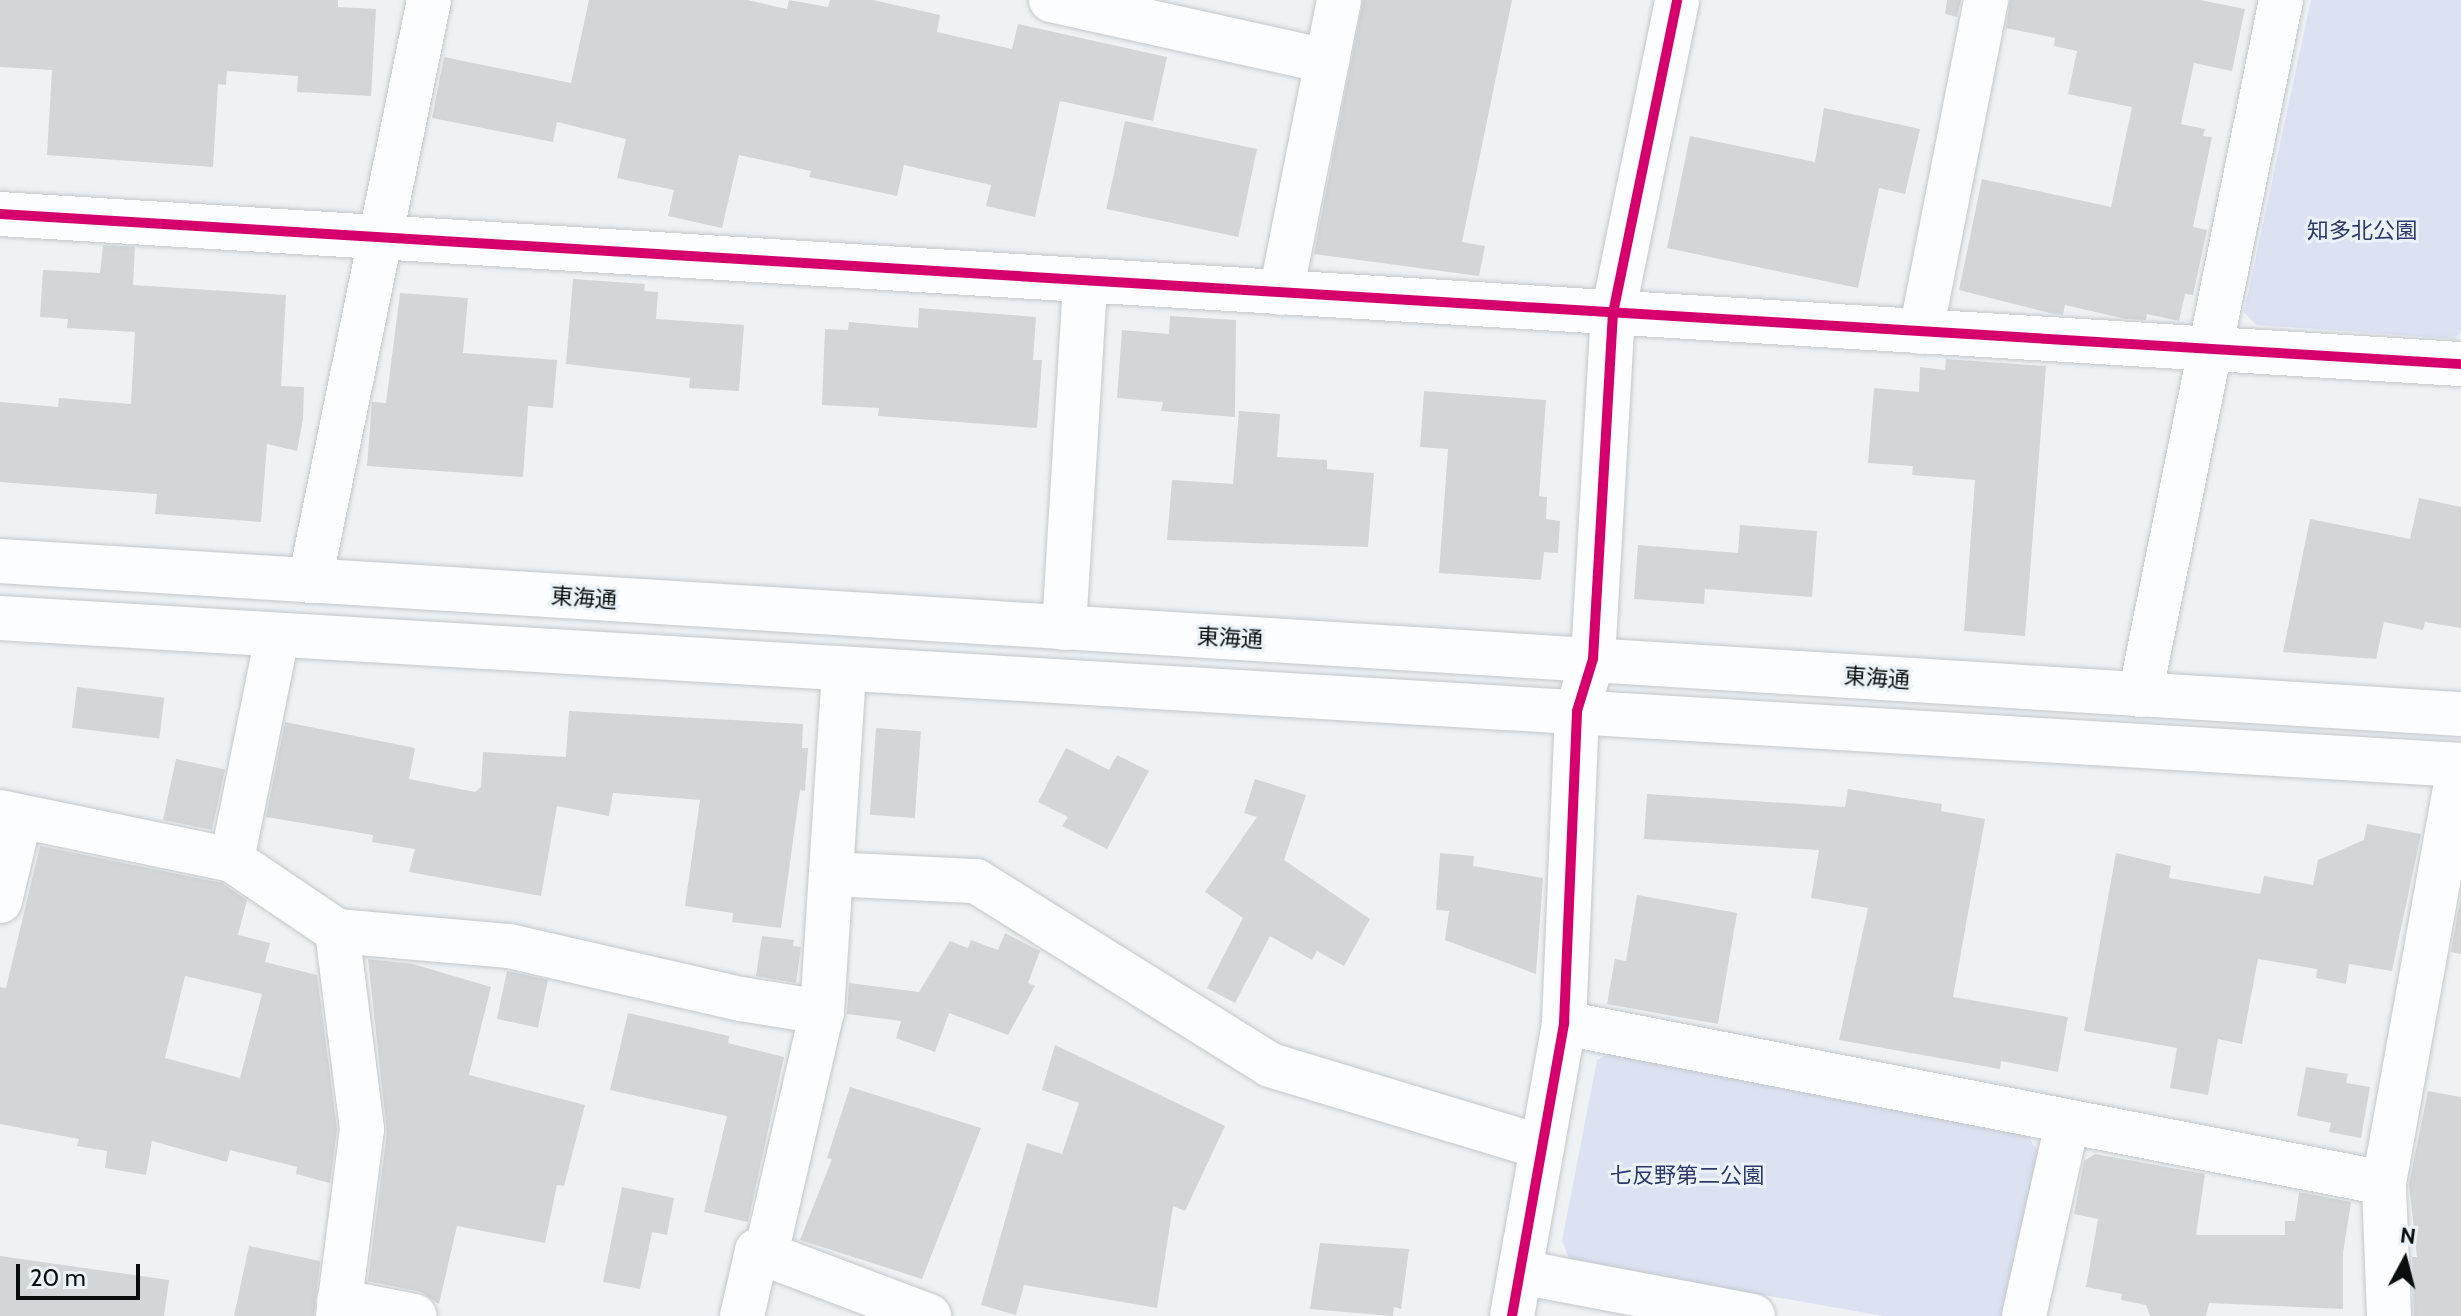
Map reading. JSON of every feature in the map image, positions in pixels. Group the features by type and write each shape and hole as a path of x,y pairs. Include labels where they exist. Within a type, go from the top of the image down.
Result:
{"street":[{"path":"310,581 429,0"},
{"path":"1051,0 1327,61"},
{"path":"1281,293 1339,0"},
{"path":"1512,1316 1564,1023 1577,711 1593,659 1613,313 1677,0"},
{"path":"1921,332 1986,0"},
{"path":"2140,695 2281,0"},
{"path":"0,214 2461,364"},
{"path":"1064,628 1085,281"},
{"name":"東海通","path":"0,561 2461,714"},
{"path":"0,618 844,672 1577,711 2460,765 2384,1183 2389,1316"},
{"path":"232,860 277,636"},
{"path":"766,1254 822,1012 844,672"},
{"path":"0,901 10,814 232,860 337,931 509,946 741,999 822,1012"},
{"path":"831,874 976,881 1270,1065 1542,1147"},
{"path":"337,931 362,1129 338,1309 415,1316"},
{"path":"1564,1023 2067,1124 2384,1183"},
{"path":"2024,1316 2067,1124"},
{"path":"742,1316 757,1251 929,1316"},
{"path":"1520,1272 1753,1316"}],"green space":[{"name":"知多北公園","path":"2311,0 2461,0 2461,332 2455,339 2256,325 2244,312"},
{"name":"七反野第二公園","path":"1608,1054 2028,1136 2039,1154 2003,1316 1883,1316 1570,1261 1562,1241 1597,1060"}],"building":[{"path":"0,0 338,0 338,7 376,9 371,96 297,92 298,76 227,71 226,85 218,84 213,167 47,155 52,70 0,67"},
{"path":"589,0 747,0 787,9 789,0 828,7 830,0 873,0 940,15 937,32 1012,49 1018,24 1167,57 1153,121 1060,101 1035,217 986,206 991,185 904,165 897,196 809,177 811,171 739,155 722,228 668,216 674,190 617,178 626,139 557,122 553,142 432,118 444,57 571,83"},
{"path":"1363,0 1512,0 1462,242 1485,246 1479,276 1314,254"},
{"path":"1947,0 1961,0 1957,17 1945,14"},
{"path":"2010,0 2200,0 2245,9 2232,71 2194,63 2181,124 2205,129 2203,136 2212,137 2193,227 2207,230 2193,295 2185,294 2179,321 2147,314 2146,320 2126,319 2065,305 2063,315 1959,290 1982,179 2111,207 2132,107 2068,94 2077,51 2054,46 2055,38 2006,28"},
{"path":"1824,108 1920,129 1905,194 1879,188 1858,288 1667,248 1690,136 1815,162"},
{"path":"1125,121 1257,149 1238,237 1106,209"},
{"path":"103,245 135,247 133,285 286,295 281,386 304,387 303,419 297,451 267,444 261,522 155,514 157,494 0,482 0,402 58,407 59,398 131,404 135,332 67,328 68,319 40,317 43,270 100,273"},
{"path":"573,279 645,284 644,291 658,292 656,319 744,325 739,391 689,388 690,378 566,364"},
{"path":"400,293 468,298 463,353 557,360 553,408 528,406 523,477 367,466 372,402 386,403"},
{"path":"919,308 1036,317 1033,360 1042,360 1037,428 878,416 879,408 822,405 825,329 848,330 849,322 918,328"},
{"path":"1170,316 1236,320 1235,417 1161,411 1163,402 1117,398 1122,330 1169,334"},
{"path":"1946,359 2046,366 2025,636 1964,631 1975,480 1912,475 1913,466 1868,463 1874,388 1919,392 1920,367 1945,370"},
{"path":"1424,391 1546,400 1539,496 1547,497 1546,519 1560,521 1558,553 1544,552 1541,580 1439,573 1448,449 1420,447"},
{"path":"1239,411 1280,414 1277,457 1327,460 1327,469 1374,473 1368,547 1167,540 1172,480 1233,484"},
{"path":"2419,498 2461,507 2461,628 2425,622 2423,630 2384,622 2376,659 2283,652 2310,519 2410,539"},
{"path":"1740,525 1817,531 1812,597 1705,589 1704,604 1634,599 1638,545 1738,553"},
{"path":"77,687 164,698 159,738 72,728"},
{"path":"569,711 803,724 802,748 808,748 805,791 800,790 781,928 732,922 733,913 685,906 700,800 613,793 609,816 557,806 541,896 409,872 415,849 372,842 373,835 266,817 285,722 415,748 409,779 475,792 481,787 483,752 566,757"},
{"path":"876,728 921,731 915,818 870,815"},
{"path":"1066,748 1109,770 1117,755 1149,771 1107,849 1062,826 1068,817 1038,802"},
{"path":"176,759 225,769 212,830 163,820"},
{"path":"1255,779 1306,795 1284,860 1370,919 1344,966 1317,951 1312,960 1270,936 1235,1003 1207,988 1243,918 1205,892 1257,817 1244,813"},
{"path":"1848,789 1942,804 1941,811 1985,819 1953,997 2068,1017 2058,1072 2001,1061 2000,1069 1839,1040 1868,908 1811,898 1819,850 1644,839 1647,794 1845,807"},
{"path":"2367,824 2421,834 2392,971 2349,964 2346,984 2316,978 2317,969 2258,959 2242,1044 2218,1039 2208,1095 2170,1088 2177,1048 2084,1031 2116,853 2171,866 2169,878 2260,894 2264,876 2313,885 2318,860 2364,840"},
{"path":"40,846 222,883 247,900 238,935 270,943 265,962 317,975 337,1129 330,1183 296,1174 297,1167 230,1150 227,1162 152,1141 146,1175 105,1168 107,1151 77,1146 79,1139 0,1124 0,987 6,988","holes":["185,976 262,994 240,1078 165,1058"]},
{"path":"1440,853 1474,856 1473,866 1543,878 1536,974 1445,940 1449,911 1436,910"},
{"path":"1637,895 1737,913 1718,1024 1607,1004 1615,959 1626,961"},
{"path":"2461,895 2461,954 2451,952"},
{"path":"1005,933 1040,951 1028,983 1035,986 1008,1035 949,1013 935,1052 896,1038 901,1021 847,1014 849,983 919,992 950,941 968,948 971,940 998,950"},
{"path":"762,936 794,940 793,946 801,947 796,983 756,976"},
{"path":"368,959 413,964 491,987 469,1075 585,1105 564,1186 557,1185 545,1243 457,1226 439,1304 421,1292 368,1281 387,1132"},
{"path":"507,971 548,980 538,1028 497,1019"},
{"path":"628,1013 729,1036 728,1043 784,1057 748,1222 704,1212 727,1116 610,1090"},
{"path":"1055,1045 1225,1126 1185,1211 1173,1206 1157,1308 1024,1285 1016,1315 981,1305 1027,1143 1062,1154 1079,1103 1042,1090"},
{"path":"2306,1067 2348,1074 2346,1083 2370,1087 2361,1138 2329,1132 2331,1123 2297,1116"},
{"path":"850,1087 981,1128 922,1279 800,1240 832,1159 827,1158"},
{"path":"2428,1091 2461,1097 2461,1316 2414,1316 2412,1257 2417,1257 2409,1184"},
{"path":"2095,1154 2205,1174 2196,1235 2285,1235 2285,1221 2295,1221 2299,1192 2351,1202 2343,1253 2343,1309 2209,1303 2206,1316 2150,1316 2146,1305 2121,1300 2122,1294 2086,1287 2098,1219 2074,1214 2084,1161"},
{"path":"622,1187 674,1198 667,1235 652,1232 640,1289 603,1282"},
{"path":"1320,1243 1409,1249 1401,1309 1394,1307 1393,1316 1310,1309"},
{"path":"249,1246 320,1261 314,1316 234,1316"},
{"path":"0,1256 169,1280 164,1316 0,1316"}],"cycle path":[{"path":"1512,1316 1564,1023 1577,711 1593,659 1613,313 1677,0"},
{"path":"0,214 2461,364"}]}
